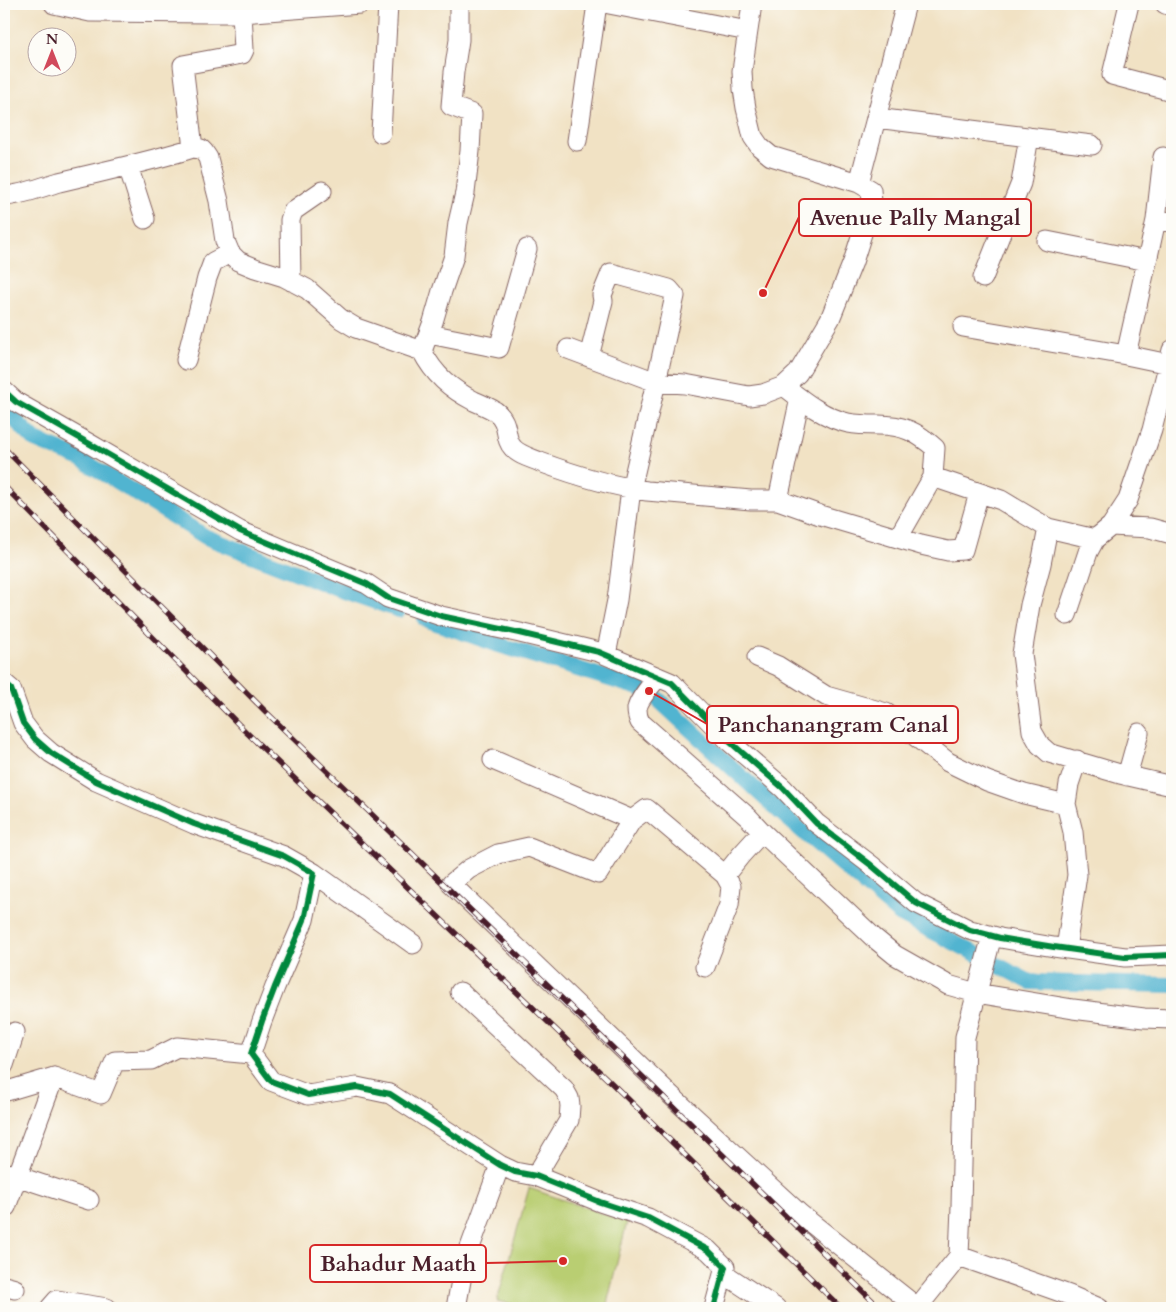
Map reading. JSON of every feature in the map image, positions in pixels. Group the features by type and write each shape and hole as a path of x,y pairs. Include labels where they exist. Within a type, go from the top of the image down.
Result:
{"street":[{"path":"54,4 91,8 216,9 242,14 360,4"},
{"path":"381,133 388,4"},
{"path":"460,4 459,40 451,106 472,114 470,151 454,256 426,343 427,361 442,380 453,389 494,410 501,417 506,425 510,444 513,448 532,459 574,475 631,489 752,500 778,500 820,515 921,545 948,551 963,550 979,493"},
{"path":"577,141 597,4"},
{"path":"609,4 748,31"},
{"path":"568,349 656,382 685,384 749,396 763,394 784,386 798,372 830,320 853,262 872,202 871,190 859,183 771,156 760,147 753,137 746,108 742,70 752,4"},
{"path":"1129,4 1112,75 1172,91"},
{"path":"1165,4 1172,6"},
{"path":"859,183 876,118 900,5"},
{"path":"193,148 182,65 242,54 244,50 242,14"},
{"path":"876,118 1092,145"},
{"path":"983,278 1021,183 1029,137"},
{"path":"4,196 12,196 193,148 201,149 208,158 219,201 225,241 230,253 238,261 284,277 307,289 341,319 356,328 426,343 499,348 527,249"},
{"path":"1126,355 1147,261 1164,221 1163,157"},
{"path":"128,166 145,218"},
{"path":"291,281 290,220 293,211 322,191"},
{"path":"1047,241 1147,261"},
{"path":"186,360 207,278 213,262 230,253"},
{"path":"589,357 603,302 602,295 610,274 669,288 675,296 631,489 617,600 606,655"},
{"path":"963,327 1126,355 1171,357 1168,386 1128,500 1111,526 1095,539 1088,552 1067,615"},
{"path":"784,386 829,416 860,425 881,425 910,430 935,448 933,477 898,538"},
{"path":"4,391 16,402 240,531 367,584 388,598 441,616 599,652 654,682 672,683 730,742 783,788 816,823 871,865 916,903 970,930 990,944 1066,949 1126,957 1172,955"},
{"path":"778,500 800,398"},
{"path":"933,477 1002,500 1048,528 1095,539"},
{"path":"1111,526 1150,528 1172,534"},
{"path":"1048,528 1030,605 1022,654 1032,731 1040,745 1049,752 1127,776 1172,786"},
{"path":"757,657 778,666 826,696 886,713 948,762 987,781 1015,791 1066,804"},
{"path":"4,682 11,689 23,723 35,739 51,753 96,781 194,824 284,856 314,873 413,944"},
{"path":"654,682 637,707 637,715 640,722 748,818 872,937 895,955 948,985 978,986 1073,1009 1144,1018 1172,1019"},
{"path":"1127,776 1140,733"},
{"path":"493,760 632,820"},
{"path":"1066,949 1077,875 1073,832 1066,804 1077,760"},
{"path":"705,967 729,905 731,886 725,875 647,809 632,820 598,874 529,847 498,854 469,869 451,884 678,1103 800,1214 917,1308 959,1256 962,1206 965,1037 990,944"},
{"path":"725,875 741,854 762,832"},
{"path":"250,1054 272,995 304,920 314,873"},
{"path":"460,992 564,1089 569,1098 569,1120 536,1176"},
{"path":"4,1065 14,1032"},
{"path":"4,1090 54,1077 101,1094 115,1061 151,1060 177,1047 250,1054 271,1081 308,1095 357,1087 390,1094 500,1165 515,1172 536,1176 600,1202 648,1218 708,1250 725,1267 714,1308"},
{"path":"6,1206 11,1174 54,1077"},
{"path":"456,1308 464,1264 500,1165"},
{"path":"11,1174 89,1200"},
{"path":"959,1256 1069,1295 1099,1308"},
{"path":"723,1273 776,1308"},
{"path":"50,1308 57,1300 107,1308"}],"green space":[{"path":"529,1188 627,1222 606,1308 530,1308 497,1301"}],"waterway":[{"path":"4,409 35,440 79,458 206,537 338,589 399,610"},
{"path":"425,619 496,644 649,691 780,812 899,914 1030,982 1172,985"}],"railway":[{"path":"4,448 264,710 880,1308"},
{"path":"4,486 244,730 627,1098 841,1308"}],"cycle path":[{"path":"4,391 16,402 240,531 367,584 388,598 441,616 599,652 672,683 730,742 783,788 816,823 871,865 916,903 970,930 1000,938 1125,957 1172,955"},
{"path":"4,683 11,689 23,723 35,739 51,753 96,781 194,824 284,856 314,873 304,920 275,987 251,1054 271,1081 308,1095 357,1087 390,1094 500,1165 515,1172 536,1176 600,1202 648,1218 708,1250 725,1267 714,1308"}],"place":[{"name":"Avenue Pally Mangal","path":"763,293"},
{"name":"Panchanangram Canal","path":"649,691"},
{"name":"Bahadur Maath","path":"563,1261"}]}
